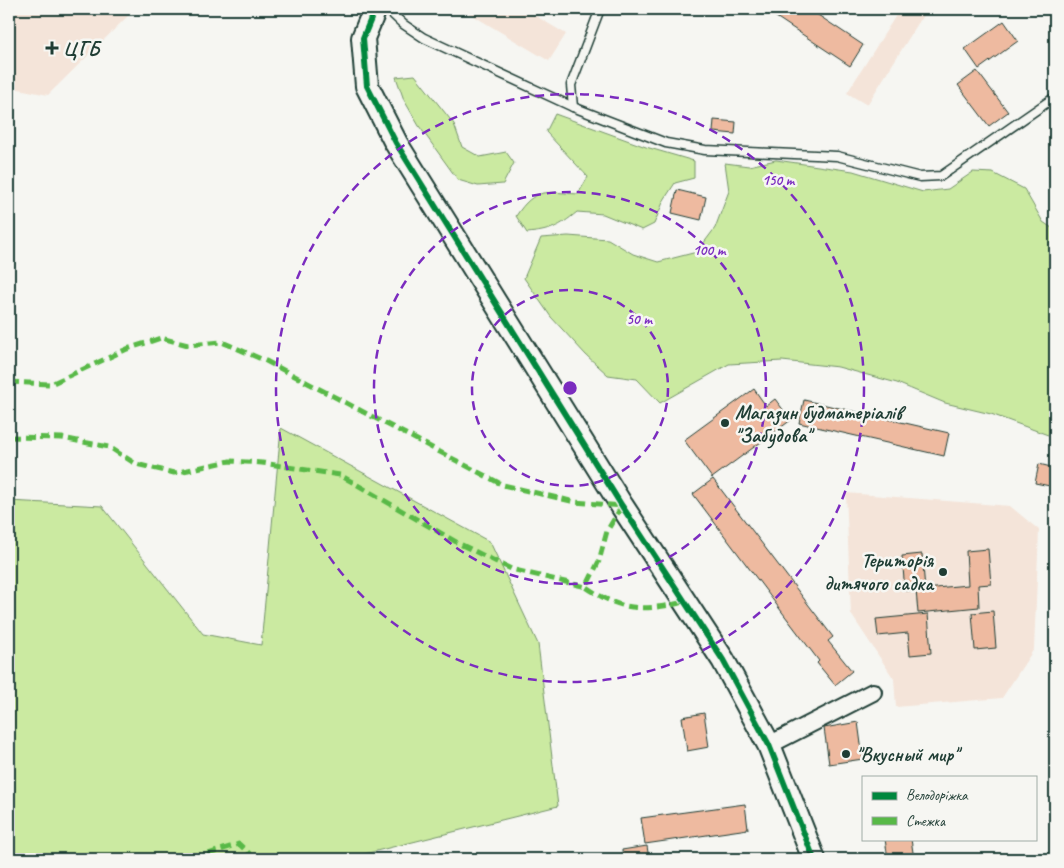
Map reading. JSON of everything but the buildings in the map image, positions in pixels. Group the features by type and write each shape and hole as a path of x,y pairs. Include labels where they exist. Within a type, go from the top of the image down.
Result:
{"street":[{"path":"374,9 363,38 367,86 396,143 622,506 723,660 769,745 814,859"},
{"path":"769,745 873,692"}],"lane":[{"path":"387,9 403,24 424,38 573,107 666,143 705,150 836,156 920,177 941,176 1055,97"},
{"path":"573,107 572,85 600,9"}],"shaded area":[{"name":"ЦГБ","path":"9,9 135,9 48,95 9,87"},
{"path":"462,9 524,9 566,34 549,61"},
{"path":"900,9 927,9 867,105 847,93"},
{"name":"Територія дитячого садка","path":"846,493 1010,506 1039,530 1034,649 1002,698 896,707 894,679 851,614"}],"green space":[{"path":"415,75 454,124 462,147 480,157 506,152 514,163 503,184 478,186 458,180 419,126 404,100 396,77"},
{"path":"555,114 646,147 694,161 694,178 675,183 664,200 654,224 642,230 603,214 577,212 554,227 527,233 516,216 529,200 542,193 549,192 578,194 588,177 546,132"},
{"path":"776,160 853,171 923,192 948,189 973,172 993,173 1024,189 1043,222 1055,230 1055,433 1048,435 991,414 945,403 897,383 838,367 782,361 729,364 660,403 637,379 608,375 586,355 551,317 524,278 541,238 568,236 608,239 633,254 658,262 697,252 715,228 729,191 725,163 749,166"},
{"path":"281,428 490,542 538,644 558,806 344,859 9,859 9,501 102,506 203,634 261,645"}],"marked path":[{"path":"9,382 51,384 127,349 161,338 188,345 222,342 266,361 503,485 575,502 622,506 607,531 599,561 586,587 611,601 634,607 657,607 685,602"},
{"path":"9,437 62,438 109,447 136,464 174,473 230,461 262,463 340,475 458,543 511,569 586,587"},
{"path":"193,859 239,844 255,859"}],"cycle path":[{"path":"375,9 363,38 367,86 396,143 622,506 723,660 769,745 814,859"}],"place":[{"name":"ЦГБ","path":"52,48"},
{"name":"Магазин будматеріалів \"Забудова\"","path":"725,423"},
{"name":"Територія дитячого садка","path":"943,572"},
{"name":"\"Вкусный мир\"","path":"846,754"}]}
